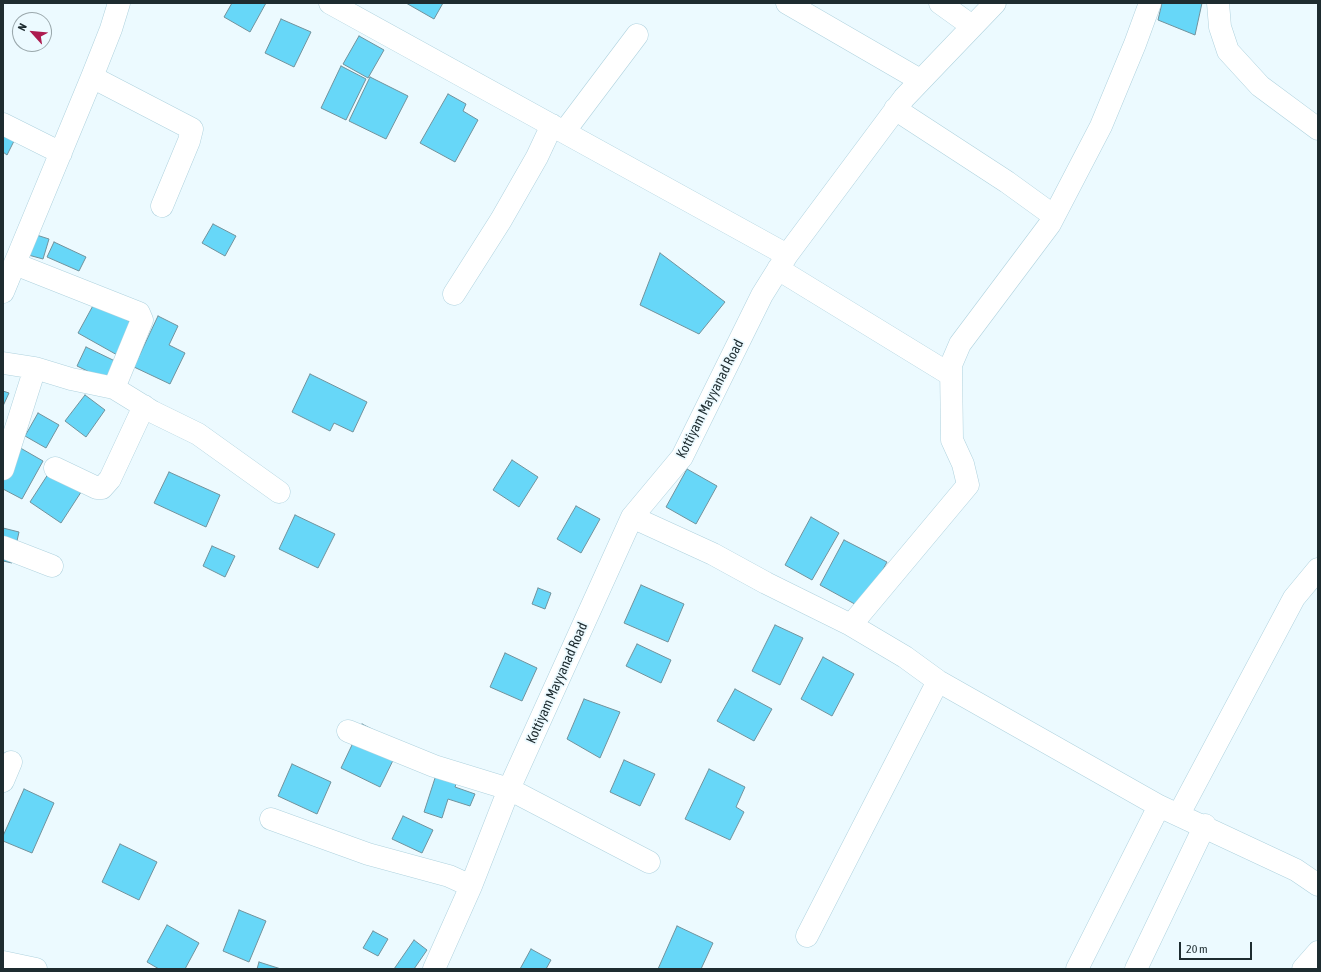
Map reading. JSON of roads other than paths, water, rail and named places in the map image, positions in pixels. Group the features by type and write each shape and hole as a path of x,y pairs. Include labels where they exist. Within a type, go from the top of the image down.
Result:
{"street":[{"path":"114,388 142,320 139,313 7,277 92,77 111,29 119,3"},
{"path":"330,3 558,128 783,262 951,375"},
{"path":"787,3 920,80"},
{"path":"940,3 972,26"},
{"name":"Kottiyam Mayyanad Road","path":"434,969 471,886 509,789 632,517 682,458 762,295 783,262 895,109 920,80 995,3"},
{"path":"851,625 968,485 963,464 952,440 953,407 951,365 960,344 1054,216 1101,126 1135,44 1150,3"},
{"path":"1218,3 1220,27 1228,51 1260,86 1318,129"},
{"path":"454,294 501,220 537,157 558,128 637,35"},
{"path":"92,77 192,130 190,141 162,206"},
{"path":"895,109 1007,182 1054,216"},
{"path":"3,124 61,152"},
{"path":"3,363 35,368 71,379 114,388 144,406 198,434 279,492"},
{"path":"3,469 35,368"},
{"path":"55,468 97,488 102,488 110,479 144,406"},
{"path":"632,517 713,554 806,604 851,625 904,657 938,681 1159,806 1205,826 1296,870 1318,885"},
{"path":"3,547 52,566"},
{"path":"1179,814 1294,598 1318,569"},
{"path":"807,936 938,681"},
{"path":"348,731 434,766 509,789 648,862"},
{"path":"1077,969 1159,806"},
{"path":"270,819 368,854 449,876 471,886"},
{"path":"1136,969 1205,826"},
{"path":"1304,969 1318,952"},
{"path":"4,965 36,969"}]}
